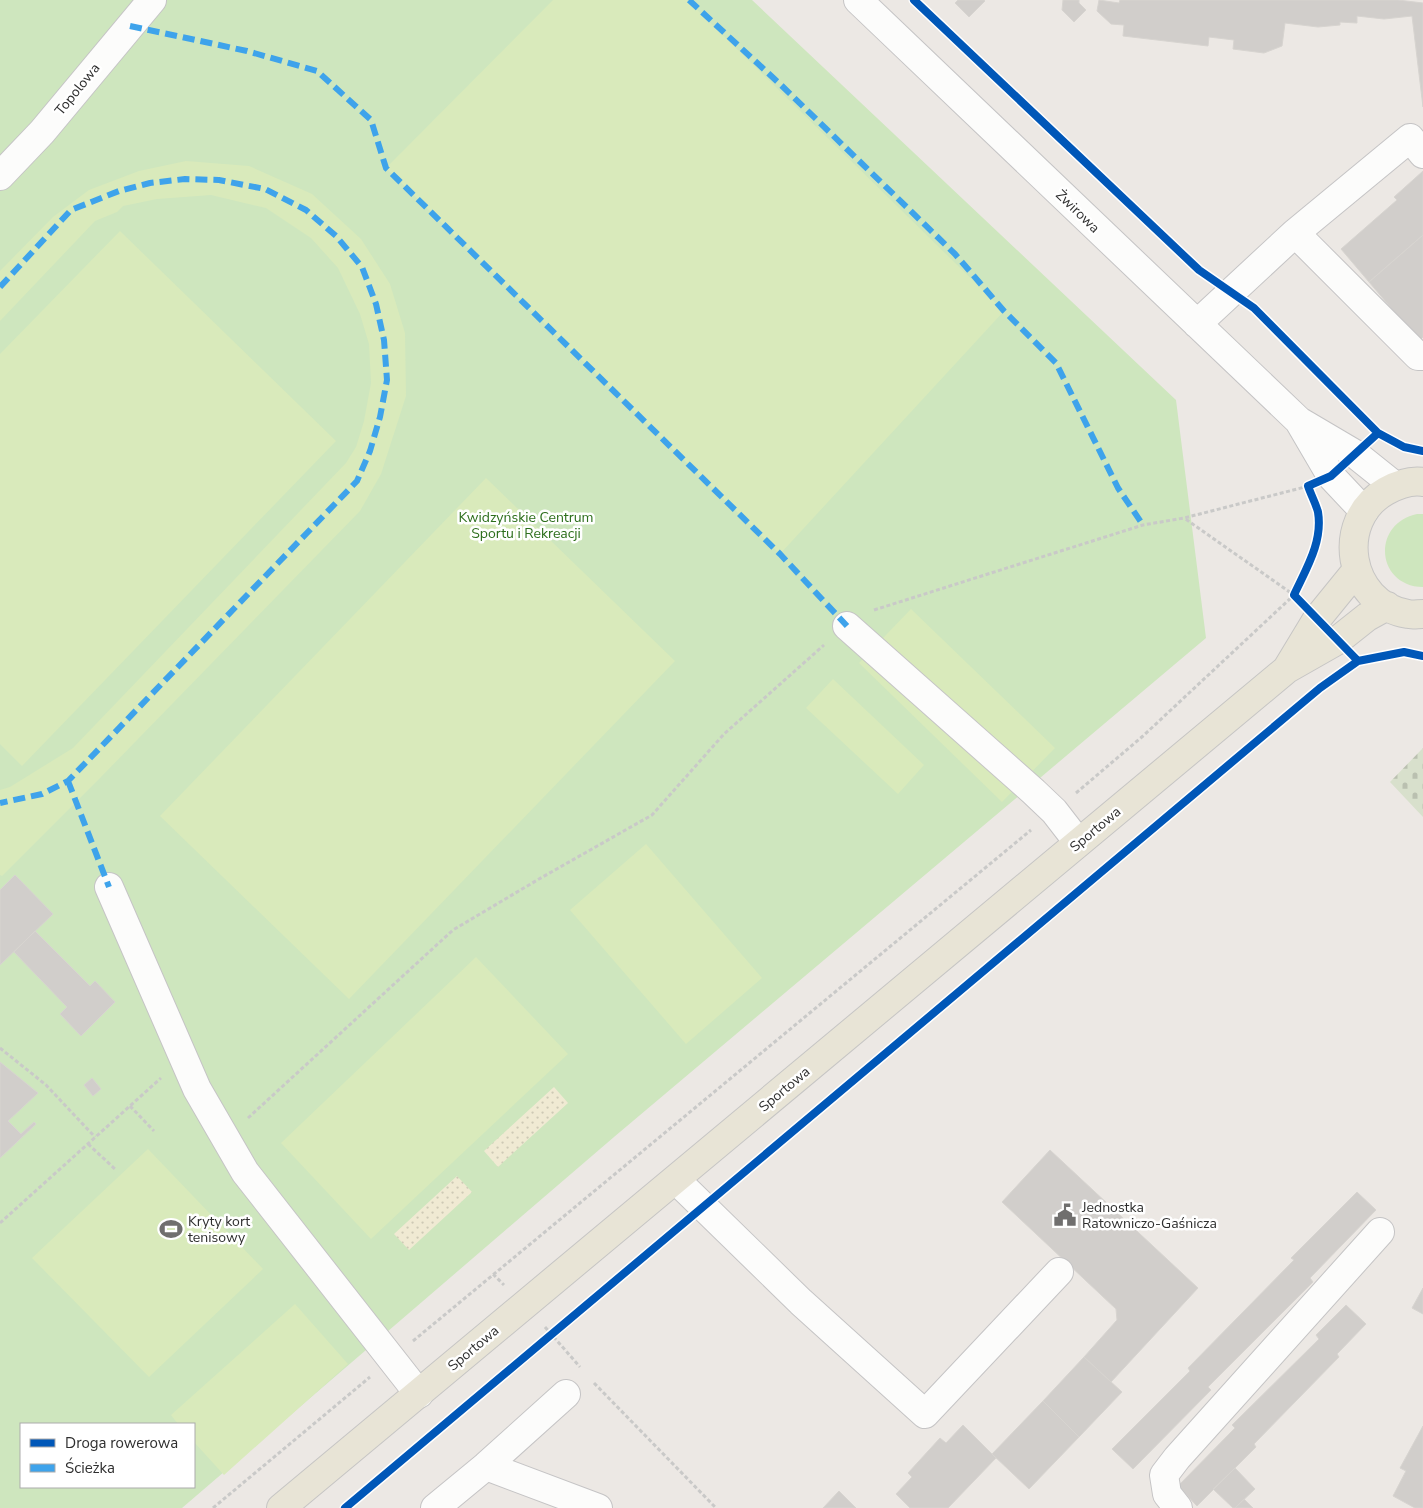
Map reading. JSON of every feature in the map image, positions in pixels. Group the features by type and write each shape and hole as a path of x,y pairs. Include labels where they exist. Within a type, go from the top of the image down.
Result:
{"main road":[{"path":"1423,482 1417,481 1395,486 1377,496 1364,511 1355,530 1352,551 1356,571 1368,591 1386,606 1407,614 1423,614"},
{"name":"Sportowa","path":"1287,669 1317,619 1356,571"},
{"name":"Sportowa","path":"281,1508 1287,669 1338,640 1367,617 1386,606"}],"street":[{"name":"Topolowa","path":"0,176 42,132 152,0"},
{"name":"Żwirowa","path":"858,0 1299,421 1355,454 1395,486"},
{"path":"1197,324 1295,232 1410,138 1423,154"},
{"path":"1295,232 1418,356 1423,356"},
{"name":"Żwirowa","path":"1299,421 1331,476 1364,511"},
{"path":"848,626 1054,811 1078,842"},
{"path":"109,887 197,1089 245,1172 419,1394"},
{"path":"676,1180 801,1302 925,1414 1059,1272"},
{"path":"1178,1508 1166,1494 1164,1475 1176,1458 1380,1232"},
{"path":"435,1508 486,1466 566,1394"},
{"path":"486,1466 598,1508"}],"path":[{"path":"226,1138 453,930 652,815 724,734 814,653 863,614 1143,524 1184,518 1308,486"},
{"path":"213,1508 1143,736 1294,595 1184,518"},
{"path":"0,1048 46,1085 95,1137"},
{"path":"0,1223 184,1058"},
{"path":"130,1106 154,1131"},
{"path":"88,1144 115,1169"},
{"path":"523,1306 553,1334 586,1374"},
{"path":"592,1382 716,1508"}],"green space":[{"name":"Kwidzyńskie Centrum Sportu i Rekreacji","path":"0,0 752,0 1176,400 1206,638 614,1137 182,1508 0,1508"},
{"path":"553,0 687,0 1004,311 780,554 386,168"},
{"path":"186,161 249,166 312,194 361,239 390,284 405,333 406,396 381,474 360,511 2,876 0,875 0,790 10,787 73,748 346,463 356,447 364,421 371,383 369,344 360,314 338,268 311,238 266,208 211,195 157,199 123,206 117,212 95,221 0,321 0,271 53,217 89,190 139,171"},
{"path":"120,231 336,441 22,766 0,744 0,354"},
{"path":"486,478 675,661 349,999 160,816"},
{"path":"1417,514 1423,514 1423,587 1407,584 1396,577 1388,566 1385,554 1386,541 1392,529 1402,520"},
{"path":"911,609 1055,748 1002,802 859,663"},
{"path":"833,679 924,765 898,794 806,708"},
{"path":"1423,748 1423,817 1390,782"},
{"path":"646,844 762,978 686,1044 570,910"},
{"path":"476,957 568,1054 371,1239 281,1143"},
{"path":"148,1149 263,1269 149,1377 32,1258"},
{"path":"295,1304 348,1364 224,1475 195,1443 195,1423 177,1423 171,1415"}],"sand":[{"path":"554,1087 568,1103 498,1167 484,1151"},
{"path":"457,1176 472,1192 409,1250 394,1234"}],"building":[{"path":"958,0 985,1 969,17 955,3"},
{"path":"1063,0 1079,0 1079,3 1086,10 1074,22 1062,10"},
{"path":"1099,0 1119,3 1120,0 1398,0 1423,3 1423,107 1412,16 1384,19 1357,16 1357,23 1340,22 1340,25 1318,27 1285,23 1282,46 1264,53 1233,49 1234,40 1209,37 1208,46 1123,36 1124,25 1111,24 1097,11"},
{"path":"1423,171 1423,235 1369,282 1341,249 1397,200 1394,197"},
{"path":"1423,235 1423,337 1419,341 1369,282"},
{"path":"15,875 53,914 0,965 0,890"},
{"path":"35,931 90,986 95,981 115,1002 81,1036 60,1014 67,1007 14,952"},
{"path":"0,1062 38,1093 8,1121 21,1134 34,1122 36,1124 0,1158"},
{"path":"92,1078 101,1089 93,1096 84,1085"},
{"path":"1050,1150 1198,1288 1111,1382 1084,1357 1117,1320 1116,1309 1002,1202"},
{"path":"1357,1192 1376,1210 1310,1278 1313,1282 1208,1387 1211,1390 1133,1469 1112,1449 1190,1371 1188,1368 1294,1260 1291,1258"},
{"path":"1423,1288 1423,1314 1412,1308"},
{"path":"1346,1305 1366,1324 1337,1354 1339,1357 1254,1444 1256,1447 1197,1506 1178,1486 1235,1428 1232,1425 1319,1339 1316,1335"},
{"path":"1084,1357 1122,1392 1079,1437 1043,1401"},
{"path":"1043,1401 1079,1437 1029,1489 992,1454"},
{"path":"963,1425 996,1458 948,1508 910,1508 896,1494 912,1477 908,1473 940,1438 946,1443"},
{"path":"1423,1426 1423,1508 1415,1508 1393,1496 1406,1471 1400,1468"},
{"path":"1235,1468 1255,1489 1233,1508 1213,1489"},
{"path":"839,1491 856,1508 823,1508"},
{"path":"1244,1499 1253,1508 1235,1508"}],"marked path":[{"path":"689,0 781,85 955,254 1004,311 1056,363 1118,488 1143,525"},
{"path":"130,26 247,51 317,71 371,120 386,168 780,554 847,626"},
{"path":"0,287 71,210 119,191 150,183 185,179 219,180 265,189 306,210 336,236 362,267 376,304 384,340 387,380 380,417 370,451 357,481 68,781 42,794 0,803"},
{"path":"68,781 109,887"}],"cycle path":[{"path":"914,0 1199,270 1254,308 1378,433 1404,447 1423,451"},
{"path":"1358,661 1294,595 1316,545 1318,534 1318,512 1308,486 1331,476 1378,433"},
{"path":"345,1508 1320,688 1358,661 1404,652 1423,656"}],"place":[{"name":"Jednostka Ratowniczo-Gaśnicza","path":"1065,1215"},
{"name":"Kryty kort tenisowy","path":"171,1229"}]}
